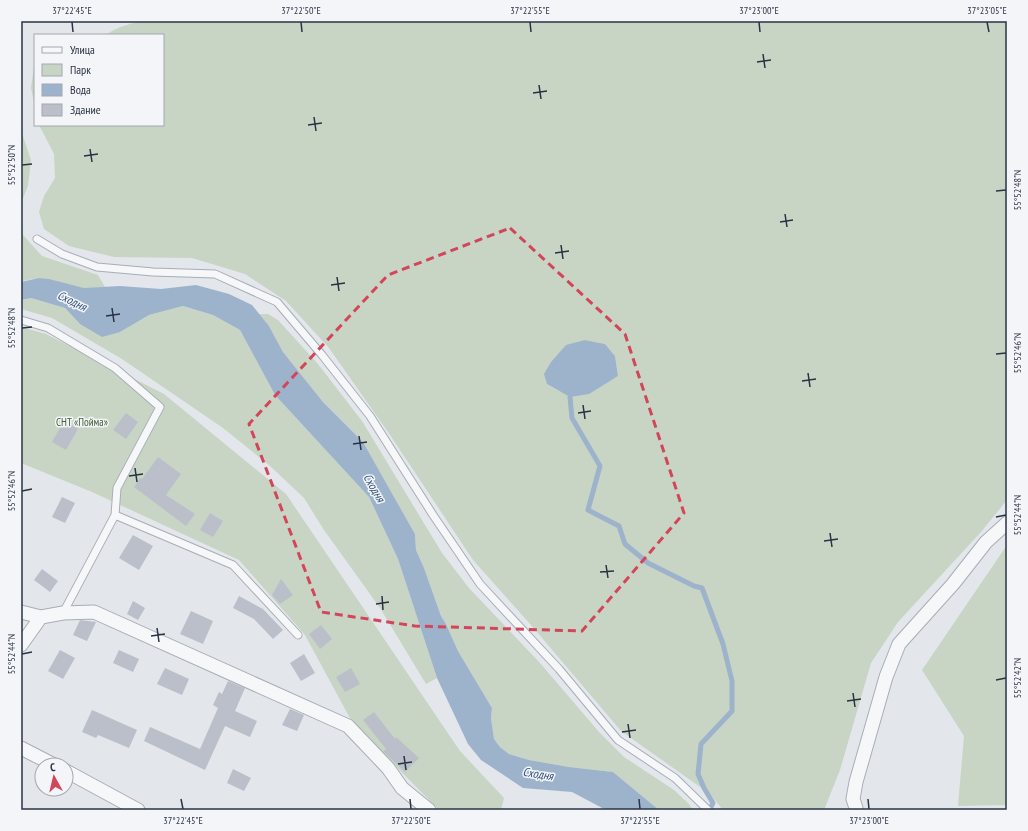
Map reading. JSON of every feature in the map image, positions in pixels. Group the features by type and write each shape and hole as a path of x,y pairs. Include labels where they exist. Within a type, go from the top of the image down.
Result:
{"street":[{"path":"855,809 853,799 856,782 886,677 899,644 953,584 986,542 1007,523"},
{"path":"21,612 41,617 63,613 94,612 348,726 388,768 402,788 429,810"},
{"path":"21,645 41,617"},
{"path":"21,748 38,757"},
{"path":"74,776 138,810"}],"lane":[{"path":"37,239 62,254 97,267 153,272 215,274 277,302 322,355 370,416 433,515 480,584 559,668 618,740 675,778 708,810"},
{"path":"21,320 48,328 116,368 160,407 118,488 115,515 63,613"},
{"path":"115,515 233,565 298,635"}],"highlighted area":[{"path":"510,228 625,334 684,513 582,631 415,626 321,612 249,424 388,275"}],"green space":[{"path":"1007,21 1007,500 981,532 898,622 871,663 840,770 824,810 723,810 710,794 621,731 531,625 473,560 388,432 329,348 286,301 245,274 192,258 114,257 69,246 44,229 39,212 44,196 55,178 54,154 40,126 164,126 164,34 107,34 125,25 136,22","holes":["585,340 605,344 615,356 618,376 607,382 559,391 547,384"]},
{"path":"34,66 34,102 31,88"},
{"path":"21,130 31,160 28,186 21,203"},
{"path":"21,219 23,235 42,256 98,275 105,287 83,288 46,279 21,282"},
{"path":"31,298 65,308 80,324 120,332 149,315 183,306 213,315 240,330 275,395 369,497 398,559 437,678 426,684 380,608 324,530 304,498 269,465 223,428 122,359 52,318 21,309 21,300"},
{"path":"259,314 268,314 278,320 318,364 362,421 442,553 469,588 540,663 599,732 624,757 674,790 689,804 693,810 659,810 613,772 569,767 529,760 509,754 500,747 494,739 491,718 492,708 458,651 441,616 416,550 415,534 363,442 323,402 283,352 269,326"},
{"name":"СНТ «Пойма»","path":"21,327 46,334 164,394 286,494 460,751 504,798 501,810 439,810 352,722 305,635 239,560 92,492 21,463"},
{"path":"1007,545 1007,805 958,806 964,736 922,670"}],"water":[{"name":"Сходня","path":"39,278 84,288 120,286 161,289 196,285 229,294 252,305 269,326 283,352 323,402 363,442 415,534 416,550 441,616 458,651 492,708 491,718 494,739 500,747 509,754 529,760 569,767 613,772 659,810 606,810 572,792 523,788 481,760 468,744 437,678 398,559 369,497 275,395 240,330 213,315 183,306 149,315 120,332 102,337 80,324 65,308 31,298 21,300 21,282"},
{"path":"585,340 605,344 615,356 618,376 589,394 570,397 547,384 544,374 551,362 566,345"}],"building":[{"path":"126,413 138,422 126,439 113,430"},
{"path":"64,421 78,429 66,450 52,442"},
{"path":"158,457 181,474 166,495 195,514 186,526 134,487 140,478 142,479"},
{"path":"62,497 75,503 65,523 52,517"},
{"path":"210,513 223,521 213,537 200,530"},
{"path":"133,535 153,546 139,570 119,558"},
{"path":"42,569 58,581 50,592 34,580"},
{"path":"281,579 293,595 280,604 272,595"},
{"path":"239,596 263,609 283,630 273,639 254,619 233,608"},
{"path":"133,601 145,608 138,620 127,614"},
{"path":"191,611 213,621 203,644 180,634"},
{"path":"80,620 96,622 87,641 73,635"},
{"path":"321,625 332,639 320,649 309,634"},
{"path":"60,650 75,658 63,679 48,671"},
{"path":"119,650 139,659 133,672 113,663"},
{"path":"304,654 315,673 301,681 290,663"},
{"path":"165,668 189,679 182,695 157,684"},
{"path":"351,668 360,684 345,692 336,677"},
{"path":"228,681 245,688 235,711 257,721 250,737 225,726 205,770 144,741 150,727 200,749 218,708 213,705 219,692 222,694"},
{"path":"290,709 304,715 297,731 282,725"},
{"path":"92,710 137,730 129,748 98,735 96,738 82,732"},
{"path":"374,712 395,739 396,737 419,758 405,772 383,751 386,749 363,720"},
{"path":"233,769 251,778 244,791 227,783"}],"waterway":[{"path":"570,397 572,418 600,466 588,510 619,526 625,544 648,563 694,586 702,588 723,644 732,681 732,711 701,744 698,774 713,803 711,807"}]}
